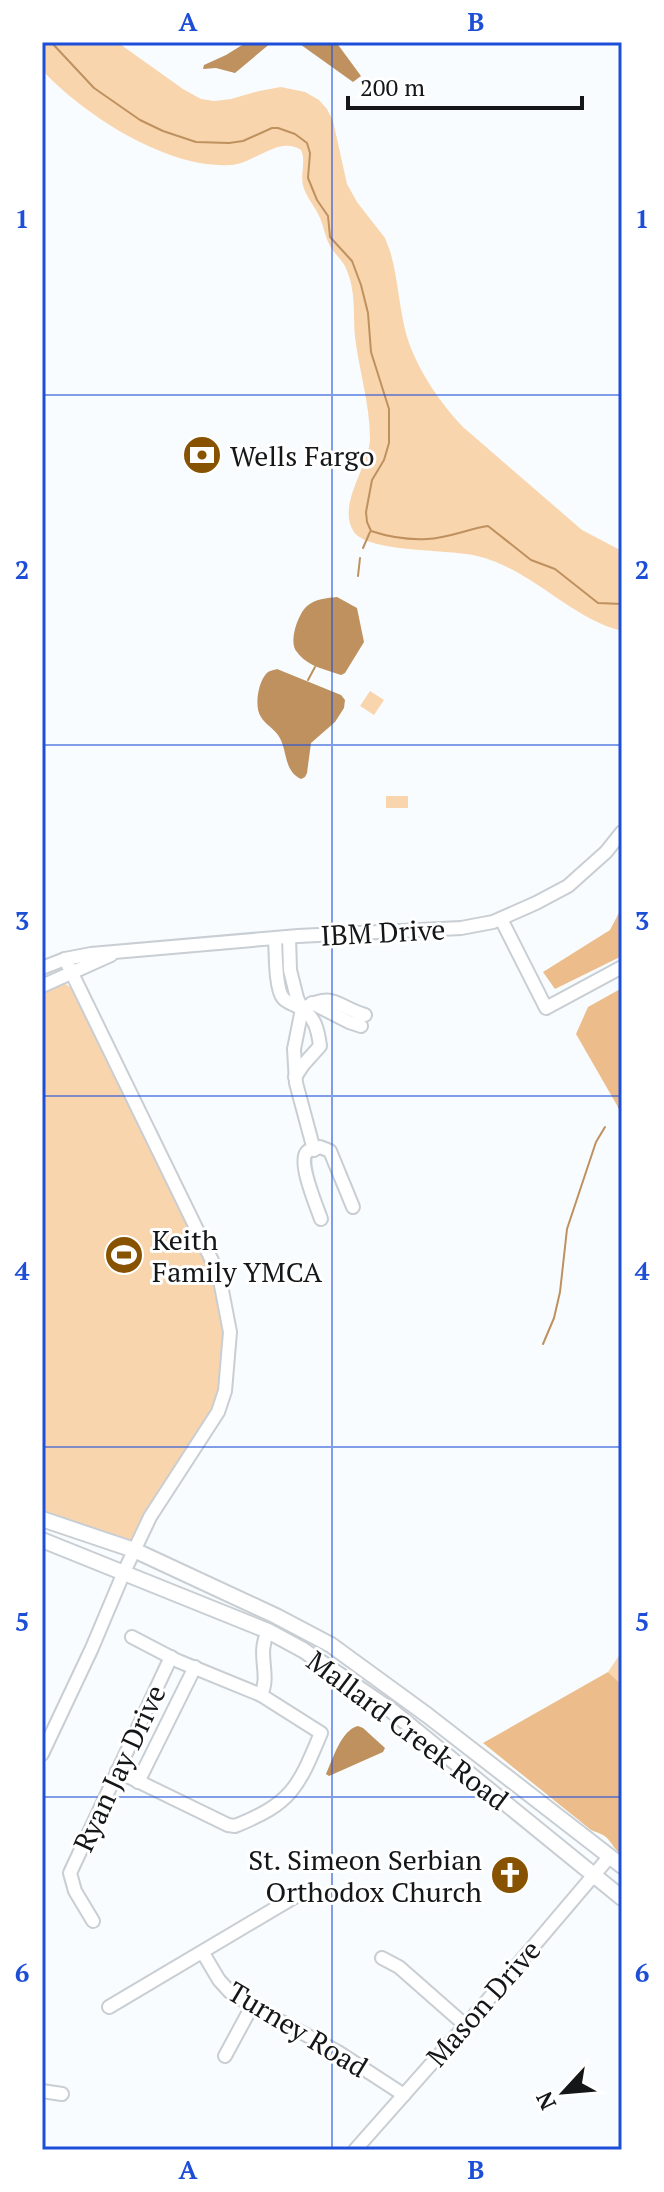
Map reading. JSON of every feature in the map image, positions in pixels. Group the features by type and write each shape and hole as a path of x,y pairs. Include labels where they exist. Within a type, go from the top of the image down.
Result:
{"main road":[{"name":"Mallard Creek Road","path":"42,1519 134,1550 331,1645 622,1866"},
{"name":"Mallard Creek Road","path":"42,1540 268,1631 338,1672 392,1711 622,1898"}],"street":[{"name":"IBM Drive","path":"42,968 91,954 282,938 461,928 501,919 568,886 606,852 622,832"},
{"path":"501,919 546,1008 622,967"},
{"path":"282,938 297,998 307,1006 313,1018 320,1046 295,1077"},
{"name":"IBM Drive","path":"42,986 114,953"},
{"path":"42,1754 150,1517 218,1412 225,1391 230,1332 219,1275 65,959"},
{"path":"307,1006 330,1000 342,1012 363,1020"},
{"path":"307,1006 294,1049 295,1077 314,1150"},
{"path":"321,1219 304,1166 309,1151 320,1147 330,1151 353,1207"},
{"path":"261,1695 265,1684 262,1644 268,1631"},
{"path":"117,1771 235,1826 286,1798 299,1783 321,1733 261,1695 132,1637"},
{"name":"Ryan Jay Drive","path":"93,1921 75,1891 70,1873 171,1657"},
{"path":"138,1782 195,1667"},
{"name":"Mason Drive","path":"355,2150 610,1856"},
{"path":"109,2007 296,1896"},
{"name":"Turney Road","path":"203,1953 222,1985 252,2006 338,2052 404,2095"},
{"path":"382,1958 399,1967 465,2025"},
{"path":"225,2056 252,2006"},
{"path":"42,2091 62,2094"}],"shaded area":[{"path":"42,42 117,42 201,99 231,99 281,87 305,92 319,100 333,121 347,184 385,238 390,251 406,332 425,377 463,427 582,530 622,551 622,631 585,616 497,562 465,554 376,544 354,532 349,522 351,498 370,439 355,337 353,295 346,267 330,246 303,186 301,150 284,146 231,165 206,164 154,149 103,121 42,70"},
{"path":"247,42 272,42 235,73 216,68 203,69 204,65"},
{"path":"297,42 336,42 361,76 353,82"},
{"path":"337,597 357,608 364,642 341,675 306,661 294,647 298,621 307,606 317,600"},
{"path":"277,669 341,695 345,700 344,708 335,722 311,743 307,773 301,779 291,771 281,741 259,713 258,695 263,678"},
{"path":"370,691 384,700 374,715 360,706"},
{"path":"386,796 408,796 408,808 386,808"},
{"path":"622,907 622,956 555,989 543,972 610,930"},
{"name":"Keith Family YMCA","path":"63,982 75,991 219,1286 227,1360 213,1413 132,1541 42,1513 42,992"},
{"path":"622,988 622,1114 576,1034 588,1007"},
{"path":"622,1651 622,1685 608,1672"},
{"path":"608,1672 622,1685 622,1855 605,1837 591,1830 483,1743"},
{"path":"358,1726 385,1748 383,1752 329,1776 326,1774 338,1746 347,1733"}],"waterway":[{"path":"51,42 94,88 140,120 163,131 196,142 229,143 278,128 295,134 307,143 310,153 308,178 328,216 330,237 352,261 361,285 368,313 371,352 389,409 389,443 384,460 372,480 366,512 371,531 398,538 427,539 488,526 531,560 555,569 598,603 622,604"},
{"path":"363,548 370,532"},
{"path":"358,576 360,558"},
{"path":"308,680 315,667"},
{"path":"619,1107 622,1103"},
{"path":"543,1344 560,1292 567,1229 596,1142 605,1127"}],"place":[{"name":"Wells Fargo","path":"202,455"},
{"name":"Keith Family YMCA","path":"124,1255"},
{"name":"St. Simeon Serbian Orthodox Church","path":"510,1875"}]}
